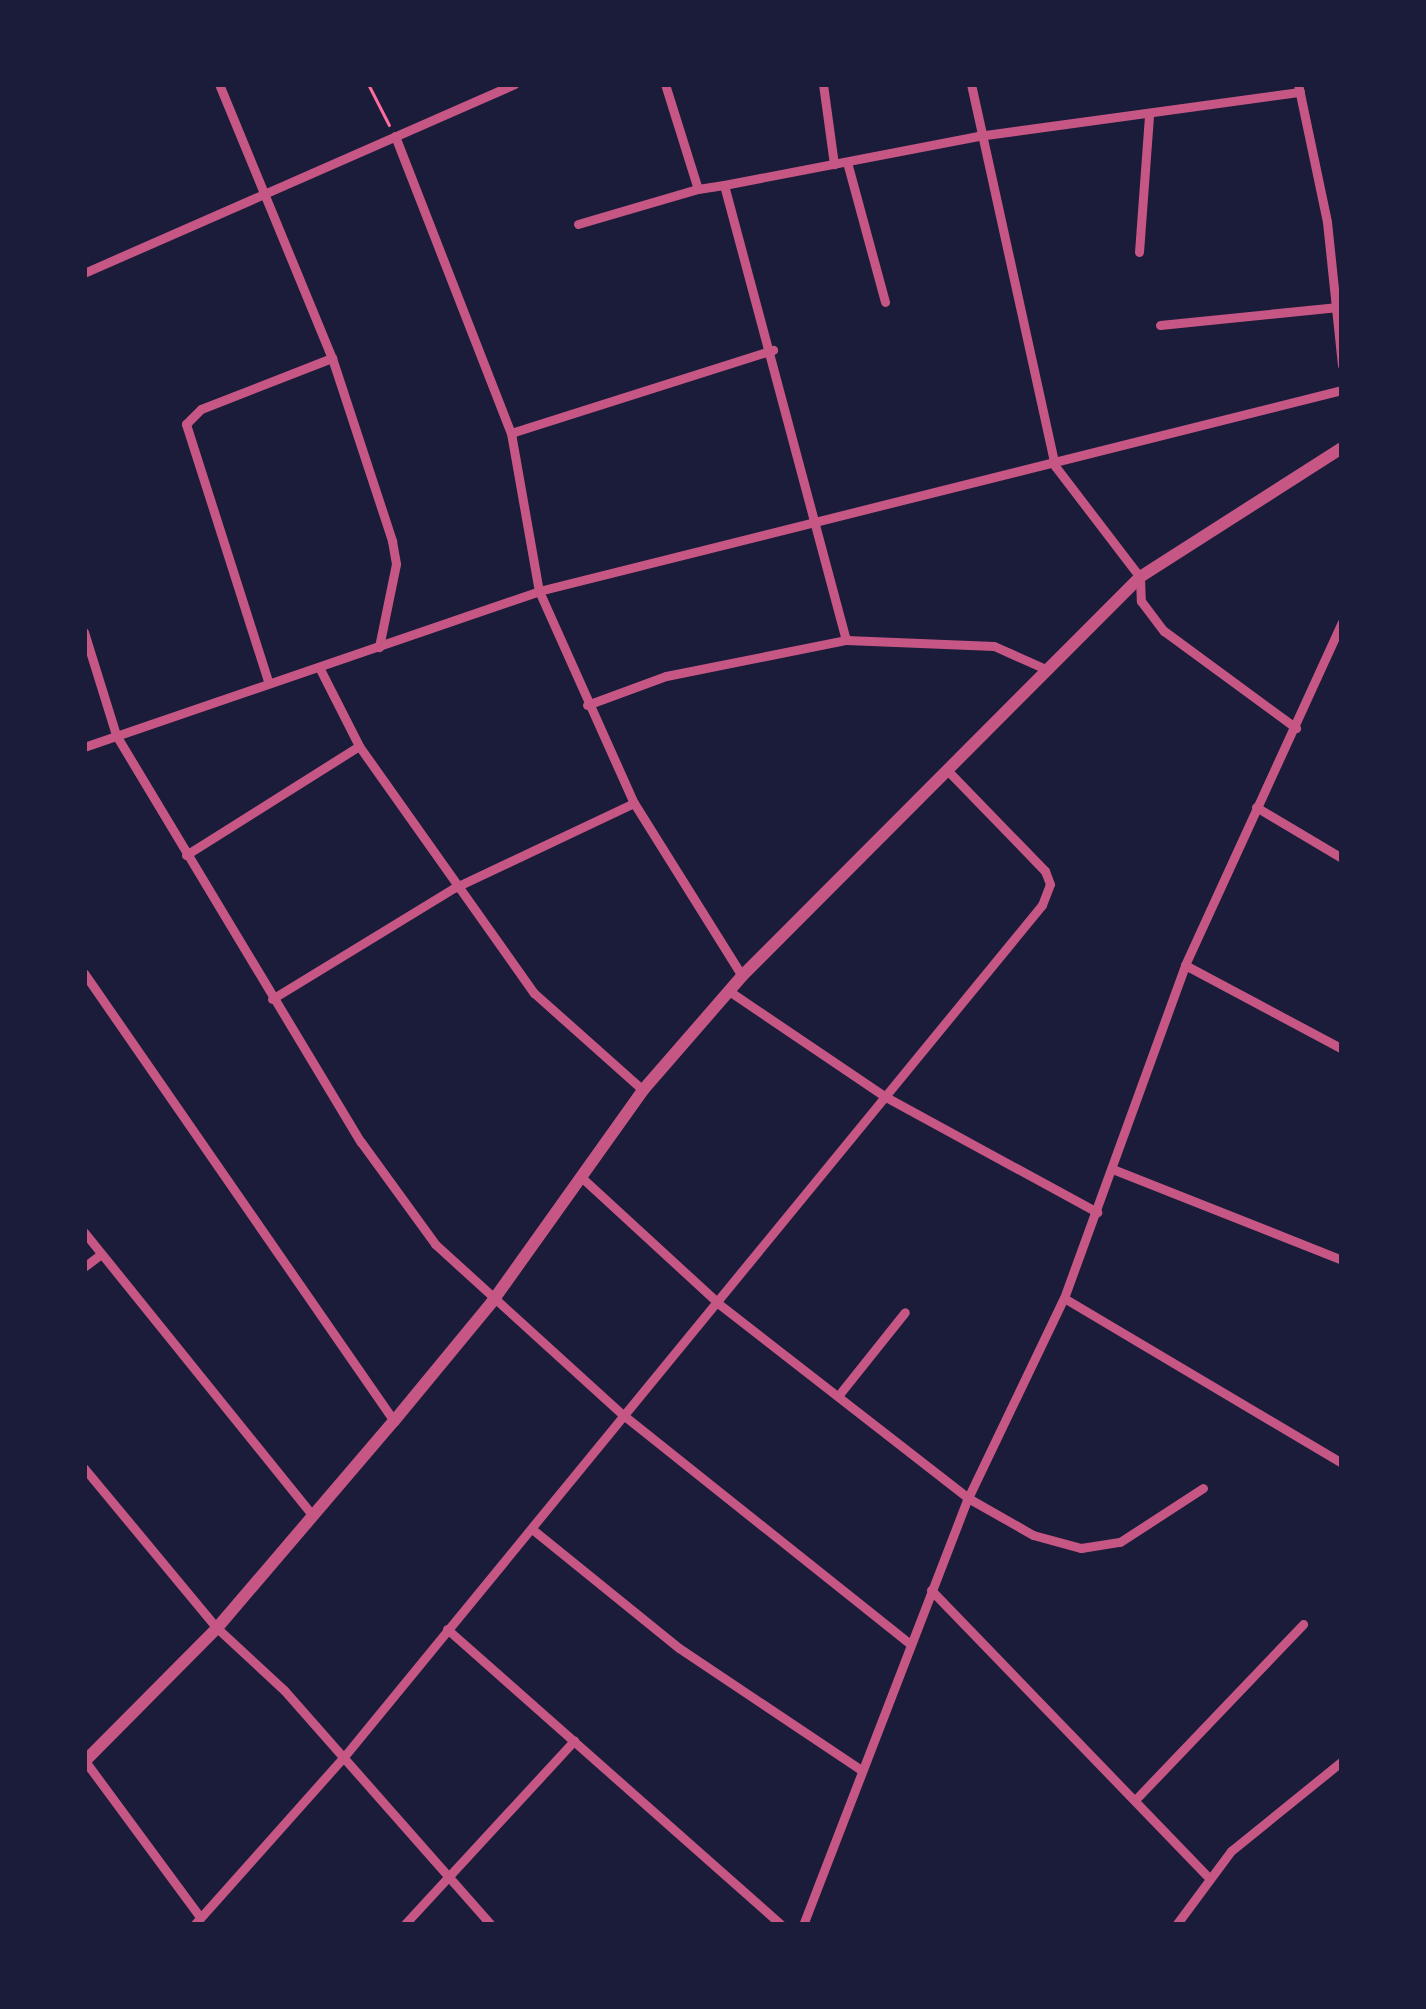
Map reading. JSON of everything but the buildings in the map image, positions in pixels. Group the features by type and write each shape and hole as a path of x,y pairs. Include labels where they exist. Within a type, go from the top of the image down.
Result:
{"street":[{"path":"219,84 332,358 396,564 380,646"},
{"path":"84,273 514,84"},
{"path":"665,84 698,189"},
{"path":"823,84 834,164"},
{"path":"970,84 1055,466 1140,577 1141,601 1164,631 1296,728"},
{"path":"578,224 698,189 978,136 1149,117 1299,88 1338,307 1342,365"},
{"path":"1139,252 1149,117"},
{"path":"395,136 511,433 539,591 634,802 742,976"},
{"path":"847,162 885,302"},
{"path":"724,185 773,350 846,640"},
{"path":"1160,325 1338,307"},
{"path":"511,433 773,350"},
{"path":"268,681 186,424 202,410 332,358"},
{"path":"84,747 539,591 817,516 1055,466 1342,390"},
{"path":"950,773 1034,856 1048,895 343,1758 197,1921 84,1761 217,1628 394,1421 492,1302 643,1090 742,976 950,773 1140,577 1342,448"},
{"path":"803,1925 908,1642 968,1498 1064,1298 1185,965 1342,622"},
{"path":"84,632 116,736 372,1157 446,1258 622,1414 908,1642"},
{"path":"587,705 666,676 846,640 994,646 1048,670"},
{"path":"1328,659 1342,666"},
{"path":"319,667 359,746 454,888 534,993 643,1090"},
{"path":"186,855 359,746"},
{"path":"272,998 454,888 634,802"},
{"path":"1256,807 1342,858"},
{"path":"1185,965 1342,1048"},
{"path":"84,973 394,1421"},
{"path":"729,991 884,1096 1097,1212"},
{"path":"1114,1170 1342,1260"},
{"path":"580,1176 718,1304 968,1498 1033,1535 1081,1548 1120,1542 1203,1488"},
{"path":"84,1232 313,1516"},
{"path":"84,1267 100,1255"},
{"path":"1064,1298 1342,1463"},
{"path":"838,1396 905,1312"},
{"path":"86,1474 217,1628 343,1758 444,1879 491,1925"},
{"path":"532,1529 679,1648 860,1769"},
{"path":"931,1590 1207,1876"},
{"path":"1136,1799 1303,1624"},
{"path":"447,1629 782,1925"},
{"path":"404,1925 574,1741"},
{"path":"1176,1925 1207,1876 1342,1761"}],"path":[{"path":"368,84 395,136"}]}
